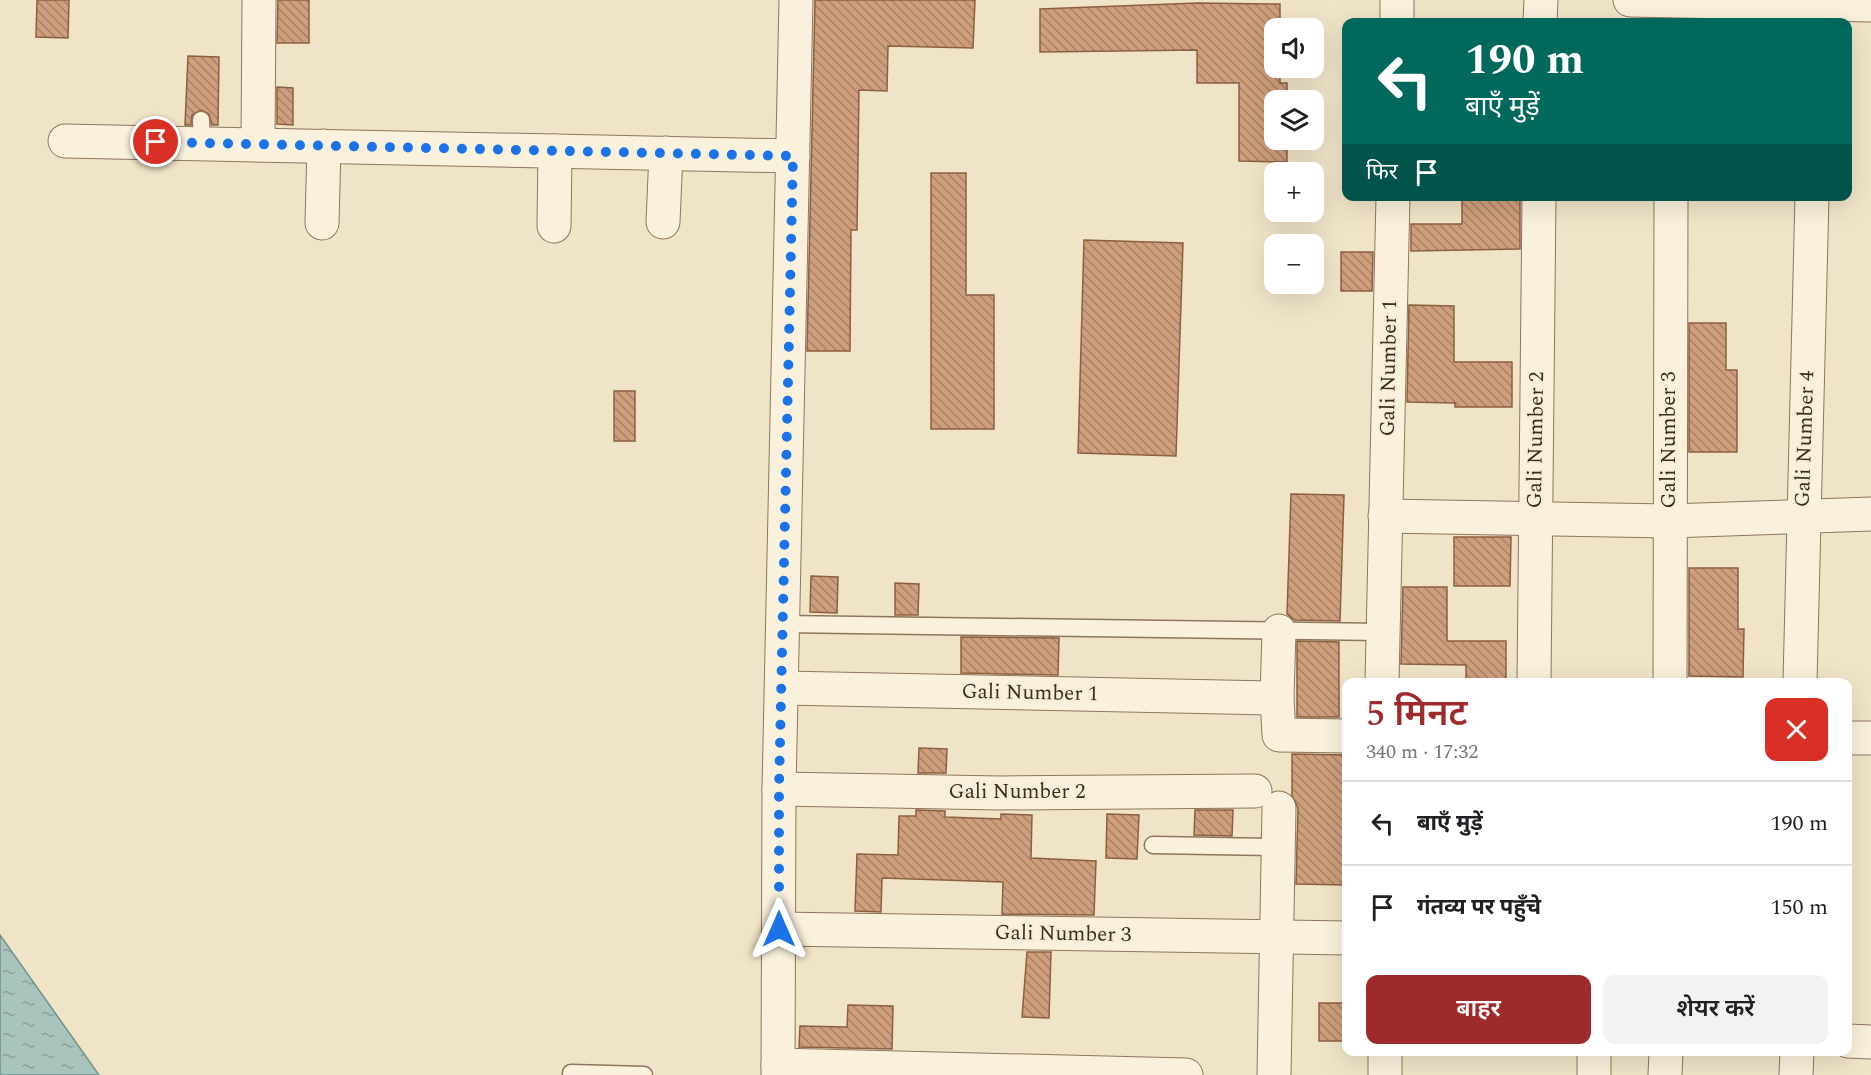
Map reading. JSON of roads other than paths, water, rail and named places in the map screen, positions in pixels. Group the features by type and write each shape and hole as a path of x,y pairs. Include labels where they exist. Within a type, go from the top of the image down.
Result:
{"street":[{"path":"258,145 259,0"},
{"path":"796,0 783,687 779,789 778,1070 1186,1075"},
{"path":"1397,0 1397,18"},
{"path":"1540,18 1541,0"},
{"path":"1630,0 1726,1 1817,13 1871,5"},
{"path":"1672,1 1672,18"},
{"path":"64,141 201,132 258,145 793,156"},
{"path":"322,223 324,147"},
{"path":"554,226 555,151"},
{"path":"663,222 666,153"},
{"name":"Gali Number 1","path":"1382,678 1393,201"},
{"name":"Gali Number 2","path":"1534,678 1539,201"},
{"name":"Gali Number 3","path":"1670,678 1671,201"},
{"name":"Gali Number 4","path":"1800,678 1812,201"},
{"path":"1385,516 1669,521 1871,514"},
{"path":"1280,631 1277,698 1279,735 1342,736"},
{"name":"Gali Number 1","path":"783,687 1277,698"},
{"path":"1852,738 1871,738"},
{"name":"Gali Number 2","path":"779,789 1267,800 1278,847"},
{"path":"1274,1075 1278,847"},
{"name":"Gali Number 3","path":"779,929 1342,938"},
{"path":"1852,1041 1871,1042"},
{"path":"1384,1056 1385,1075"},
{"path":"1594,1056 1594,1075"},
{"path":"1665,1075 1666,1056"},
{"path":"1797,1056 1797,1075"}],"lane":[{"path":"783,624 1382,632"},
{"path":"1153,845 1278,847"},
{"path":"571,1073 644,1075"}],"water":[{"path":"0,935 99,1075 0,1075"}]}
